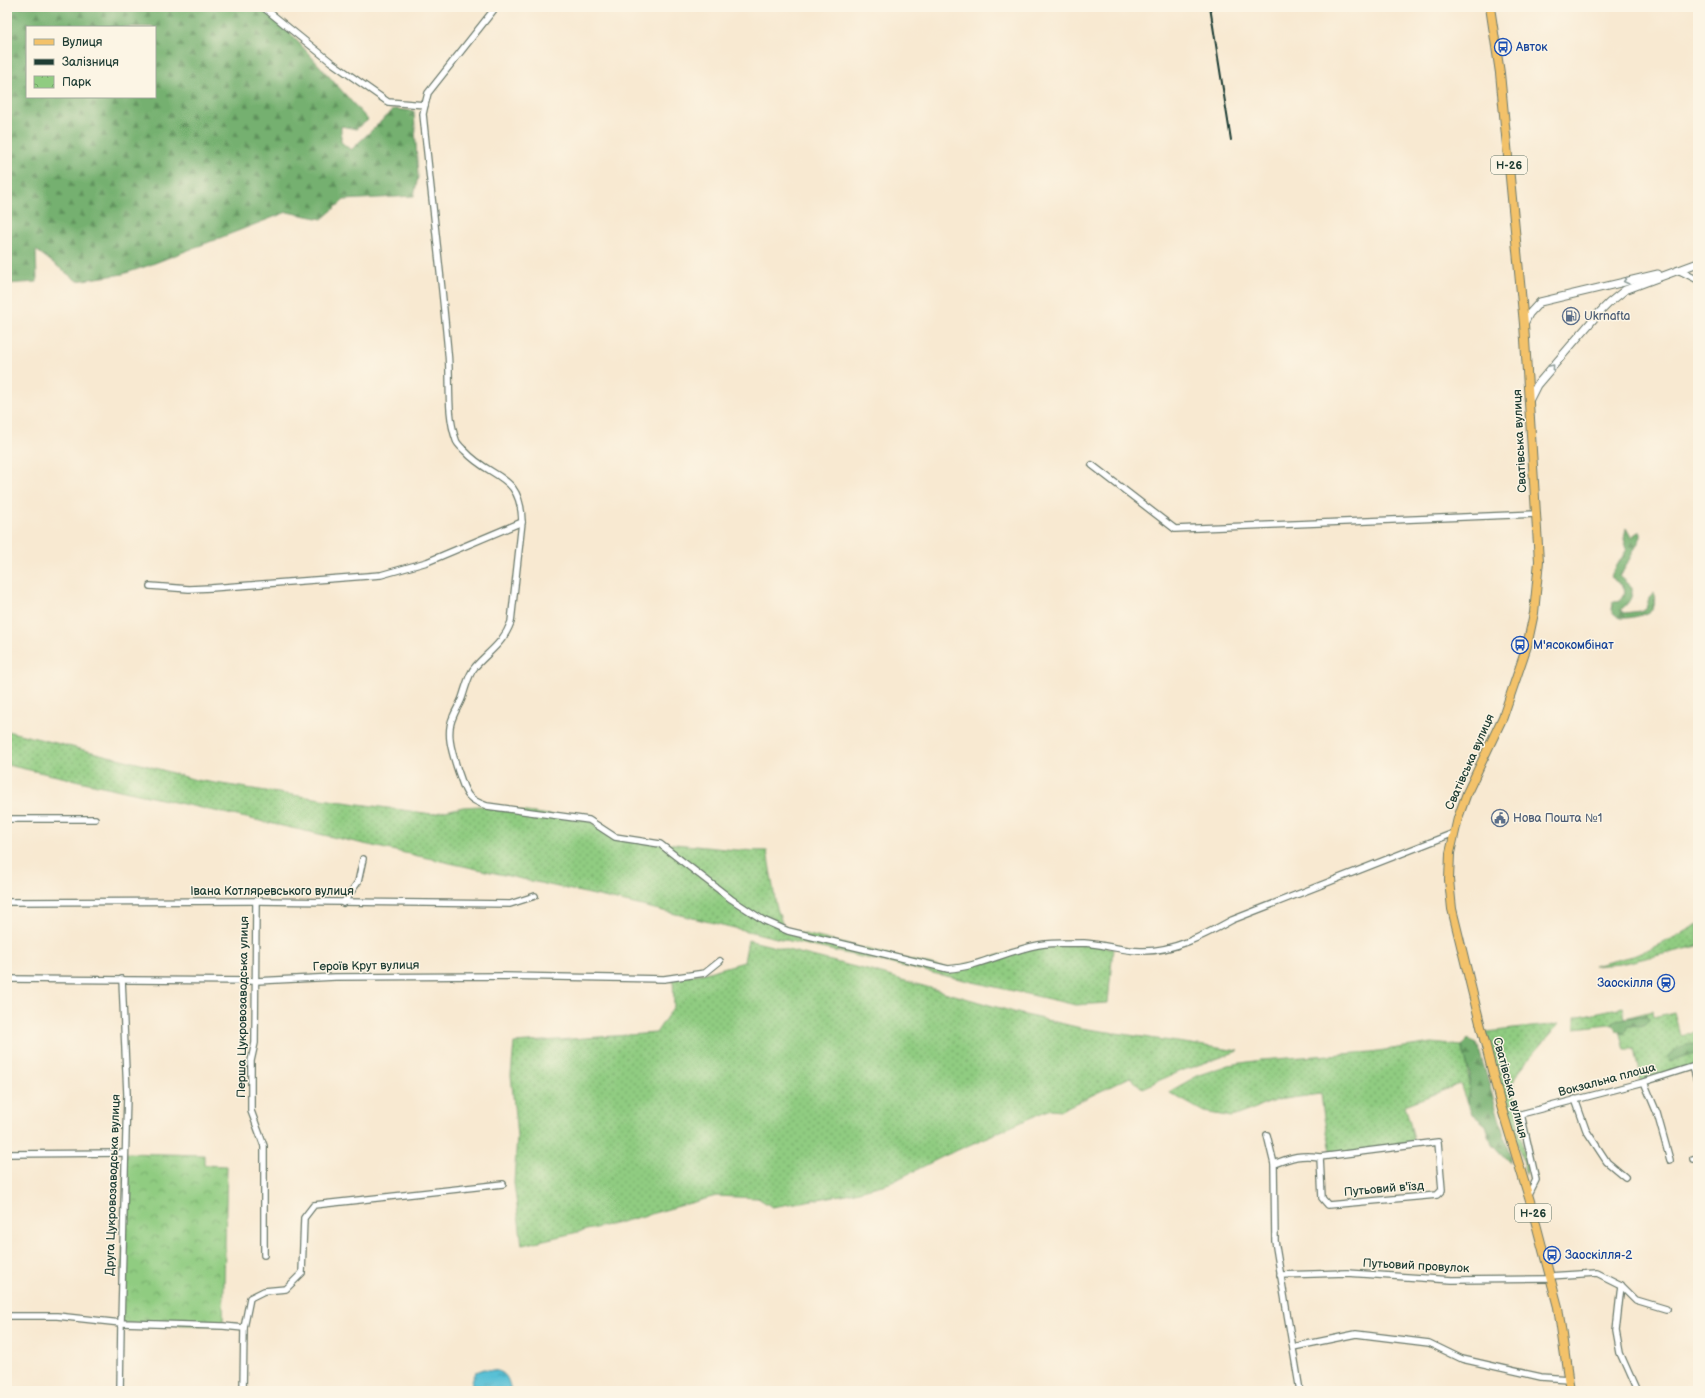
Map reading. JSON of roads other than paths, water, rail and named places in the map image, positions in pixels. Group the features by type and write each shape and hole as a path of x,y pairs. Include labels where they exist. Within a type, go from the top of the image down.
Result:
{"main road":[{"name":"Н-26","path":"1490,7 1500,74 1524,324"},
{"name":"Сватівська вулиця","path":"1524,324 1530,399 1539,561 1534,613 1528,646 1504,717 1467,793 1458,818 1450,853 1449,880 1452,909 1484,1038 1558,1307 1570,1391"}],"street":[{"path":"263,7 331,62 388,102 425,105"},
{"path":"496,7 428,93 423,114 448,354 451,419 456,441 471,458 507,480 517,493 522,509 522,522 511,622 507,634 473,668 461,702 452,719 449,737 466,795 473,801 486,806 589,820 615,837 660,844 731,899 762,920 788,930 948,969 962,968 1045,944 1084,943 1141,951 1175,946 1203,935 1232,920 1454,833"},
{"path":"1530,399 1537,385 1609,303 1625,290 1698,264"},
{"path":"1524,324 1529,314 1540,302 1629,280 1678,270 1698,280"},
{"path":"1092,465 1175,529 1536,514"},
{"path":"150,586 189,589 211,588 381,575 427,562 522,522"},
{"path":"7,819 95,819"},
{"path":"344,903 358,882 363,859"},
{"name":"Івана Котляревського вулиця","path":"7,902 256,901 510,904 535,896"},
{"name":"Перша Цукровозаводська улиця","path":"256,901 255,1043 251,1062 251,1110 264,1146 264,1255"},
{"name":"Героїв Крут вулиця","path":"7,979 256,981 335,977 495,976 664,979 705,973 720,961"},
{"name":"Друга Цукровозаводська вулиця","path":"120,1391 127,1094 122,979"},
{"path":"1695,1066 1698,1084"},
{"name":"Вокзальна площа","path":"1528,1196 1536,1180 1521,1114 1644,1082 1695,1066"},
{"path":"1644,1082 1657,1113 1670,1160"},
{"path":"1575,1099 1586,1130 1607,1162 1625,1177"},
{"path":"1267,1135 1274,1164 1275,1241 1300,1391"},
{"name":"Путьовий в'їзд","path":"1438,1142 1442,1190 1437,1195 1328,1204 1322,1198 1320,1157 1438,1142"},
{"path":"7,1154 125,1153"},
{"path":"1274,1164 1295,1156 1307,1155 1320,1157"},
{"path":"243,1391 244,1328 250,1298 264,1291 286,1289 302,1273 304,1218 314,1205 503,1184"},
{"name":"Путьовий провулок","path":"1280,1276 1347,1273 1452,1280 1550,1278 1581,1272 1597,1273 1621,1285 1636,1300 1666,1309"},
{"path":"1621,1285 1616,1331 1620,1353 1636,1389"},
{"path":"7,1316 57,1316 121,1323 244,1328"},
{"path":"1293,1347 1356,1334 1429,1343 1462,1359 1541,1377 1568,1379"}],"water":[{"path":"484,1369 495,1370 503,1373 508,1379 511,1391 471,1391 472,1381 476,1372"}],"railway":[{"path":"1210,7 1231,140"}],"place":[{"name":"Авток","path":"1503,47"},
{"name":"Ukrnafta","path":"1571,316"},
{"name":"М'ясокомбінат","path":"1520,645"},
{"name":"Нова Пошта №1","path":"1500,818"},
{"name":"Заоскiлля","path":"1666,983"},
{"name":"Заоскілля-2","path":"1552,1255"}]}
